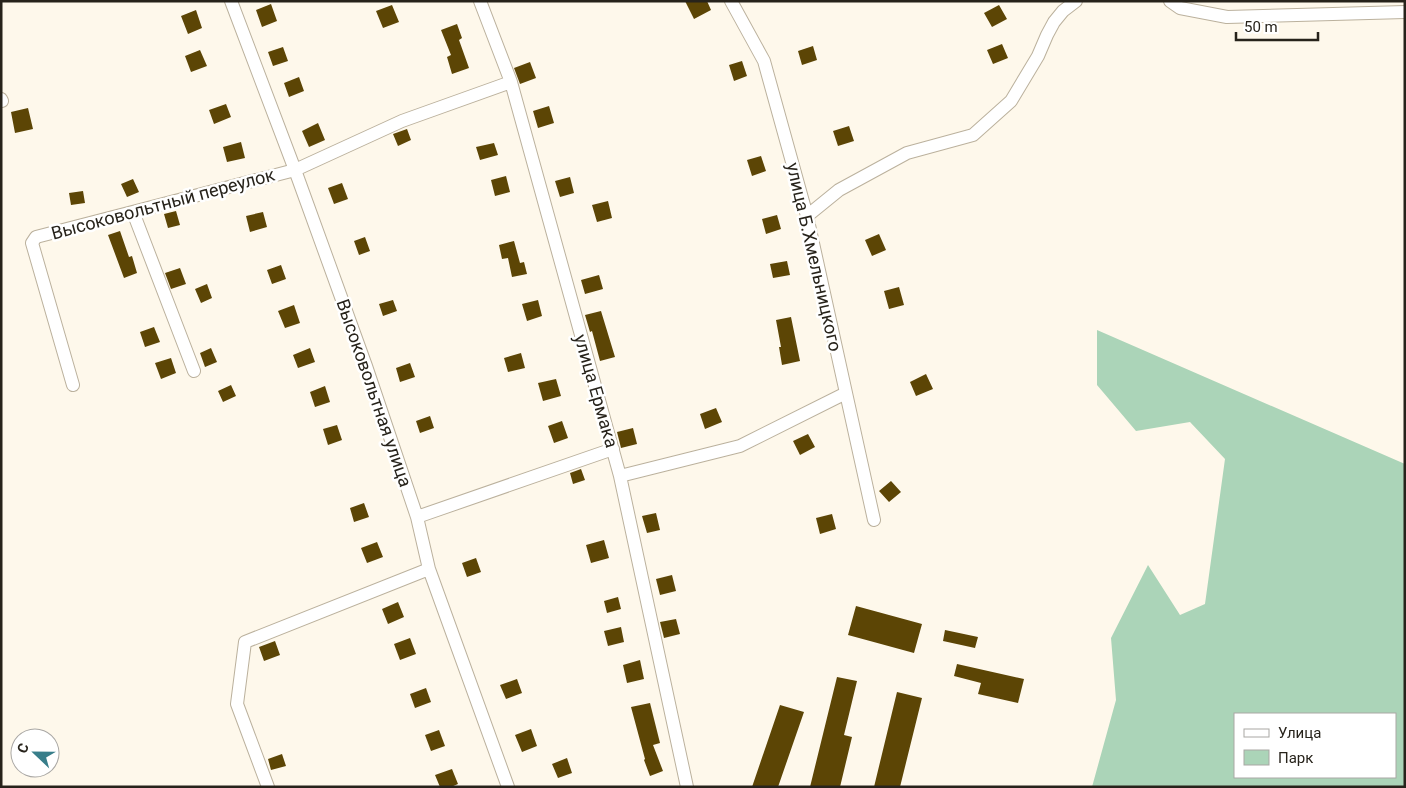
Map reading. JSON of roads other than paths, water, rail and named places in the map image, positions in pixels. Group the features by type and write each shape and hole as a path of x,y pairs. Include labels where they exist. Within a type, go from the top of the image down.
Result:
{"street":[{"name":"Высоковольтная улица","path":"231,1 366,366 417,517 429,569 508,787"},
{"name":"улица Ермака","path":"480,1 511,82 613,449 687,787"},
{"name":"улица Б.Хмельницкого","path":"731,1 764,61 807,216 874,520"},
{"path":"807,216 839,190 907,153 972,135 1011,101 1038,56 1054,22 1063,11 1076,1"},
{"path":"1170,1 1180,8 1227,17 1405,12"},
{"name":"Высоковольтный переулок","path":"73,385 32,243 36,237 295,170 402,121 511,82"},
{"path":"133,212 194,371"},
{"path":"620,476 740,446 846,393"},
{"path":"417,517 613,449"},
{"path":"268,787 237,704 245,642 429,569"}]}
